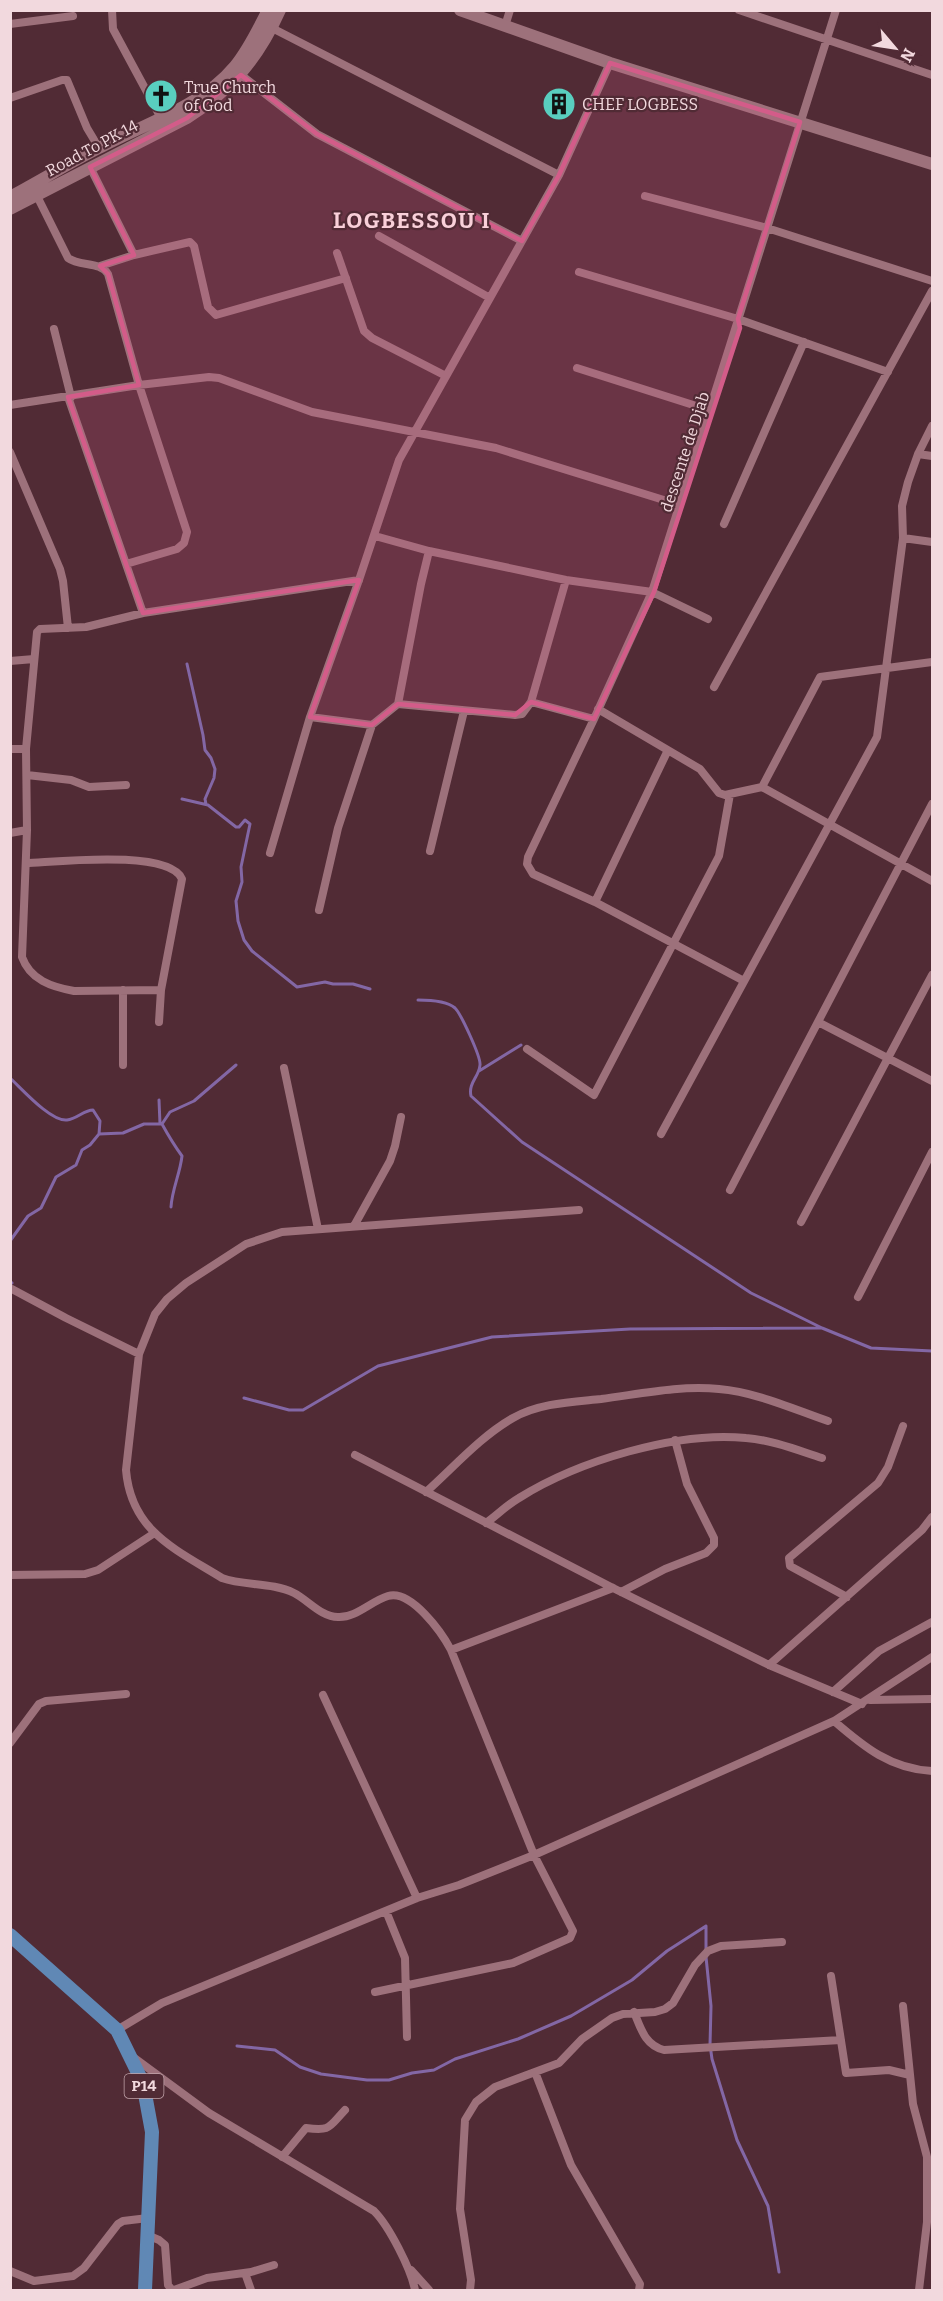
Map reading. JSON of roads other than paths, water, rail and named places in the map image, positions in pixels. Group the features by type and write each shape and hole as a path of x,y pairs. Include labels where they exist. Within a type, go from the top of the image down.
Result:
{"main road":[{"name":"Road To PK 14","path":"10,197 99,148 161,118 203,93 234,67 268,10"},
{"name":"Road To PK 14","path":"10,209 208,105 241,75 257,54 280,10"},
{"path":"460,10 610,63 933,164"},
{"name":"P14","path":"10,1935 117,2030 143,2083 152,2132 145,2290"}],"street":[{"path":"112,10 113,29 161,118"},
{"path":"505,26 510,10"},
{"path":"739,10 933,75"},
{"path":"744,981 595,902 533,874 527,864 528,857 653,592 836,10"},
{"path":"10,24 73,16"},
{"path":"272,28 559,175"},
{"path":"270,853 310,717 375,536 399,460 559,175 610,63"},
{"path":"241,75 316,134 522,241"},
{"path":"10,98 67,80 87,128 99,148"},
{"path":"90,168 134,255"},
{"path":"37,196 68,258 81,264 100,266 134,255 190,242 194,246 208,307 216,315 346,278"},
{"path":"645,196 767,228 933,281"},
{"path":"379,236 490,298"},
{"path":"337,253 363,331 372,338 446,376"},
{"path":"100,266 108,274 139,385 187,532 184,543 177,549 126,564"},
{"path":"579,272 740,319 888,372"},
{"path":"714,687 933,291"},
{"name":"descente de Djab","path":"653,592 693,476 740,319"},
{"path":"54,329 70,397 143,613"},
{"path":"724,524 804,342"},
{"path":"577,368 709,410"},
{"path":"10,405 139,385 209,377 219,378 312,412 496,448 680,505"},
{"path":"661,1134 877,737 903,538 902,506 918,454 933,426"},
{"path":"10,452 12,462 60,569 68,628"},
{"path":"918,454 933,456"},
{"path":"375,536 429,551 566,580 653,592 708,619"},
{"path":"903,538 933,542"},
{"path":"319,910 339,828 372,725 398,704 429,551"},
{"path":"161,990 74,991 62,989 41,981 25,966 22,957 27,830 26,749 37,632 40,629 86,627 143,613 359,580"},
{"path":"398,704 522,714 531,702 566,580"},
{"path":"10,661 34,658"},
{"path":"762,787 820,677 933,662"},
{"path":"531,702 594,719"},
{"path":"598,710 700,769 719,793 730,794 762,787 933,881"},
{"path":"430,850 464,711"},
{"path":"310,717 372,725"},
{"path":"10,749 26,749"},
{"path":"595,902 668,750"},
{"path":"27,775 71,780 89,787 126,785"},
{"path":"527,1049 594,1095 719,856 730,794"},
{"path":"730,1190 933,804"},
{"path":"10,833 27,830"},
{"path":"26,863 122,859 156,864 180,873 182,879 161,990 159,1022"},
{"path":"801,1222 933,975"},
{"path":"123,990 123,1065"},
{"path":"818,1022 933,1081"},
{"path":"284,1068 318,1229"},
{"path":"354,1226 390,1161 400,1117"},
{"path":"858,1297 933,1152"},
{"path":"375,1992 513,1963 570,1938 573,1931 534,1855 451,1650 434,1623 407,1599 399,1595 389,1596 349,1616 327,1615 293,1592 222,1578 153,1534 132,1500 126,1470 138,1354 155,1314 167,1299 186,1283 246,1244 264,1236 282,1232 354,1226 579,1210"},
{"path":"10,1288 138,1354"},
{"path":"426,1492 491,1433 507,1422 538,1408 560,1404 658,1391 719,1389 742,1393 828,1421"},
{"path":"847,1596 790,1566 789,1558 878,1483 888,1467 903,1426"},
{"path":"486,1523 518,1498 544,1484 591,1464 675,1440 744,1438 767,1441 822,1458"},
{"path":"451,1650 617,1590 706,1553 714,1545 714,1538 687,1484 675,1440"},
{"path":"354,1455 617,1590 769,1665 833,1692 866,1702 933,1699"},
{"path":"769,1665 922,1530 933,1517"},
{"path":"10,1575 92,1572 153,1534"},
{"path":"833,1692 879,1651 933,1622"},
{"path":"117,2030 162,2002 417,1898 459,1885 534,1855 834,1721 933,1657"},
{"path":"10,1743 39,1704 46,1701 126,1694"},
{"path":"323,1695 417,1898"},
{"path":"834,1721 880,1757 895,1764 933,1771"},
{"path":"386,1911 405,1958 407,2037"},
{"path":"470,2290 460,2210 465,2120 476,2102 495,2087 558,2063 601,2024 623,2014 665,2009 673,2003 701,1957 715,1947 782,1942"},
{"path":"831,1976 846,2073 889,2070 910,2075"},
{"path":"903,2006 913,2104 927,2157 927,2222 918,2290"},
{"path":"634,2012 643,2034 657,2048 664,2050 841,2040"},
{"path":"130,2055 209,2113 374,2211 386,2226 404,2261 415,2290"},
{"path":"535,2072 571,2165 640,2284 639,2290"},
{"path":"282,2157 306,2128 321,2131 327,2129 345,2110"},
{"path":"10,2271 34,2281 73,2276 84,2268 118,2224 123,2221 148,2218"},
{"path":"147,2235 165,2245 168,2285 173,2290 207,2278 245,2273 274,2265"},
{"path":"404,2261 429,2290"},
{"path":"245,2273 250,2290"}],"waterway":[{"path":"187,664 205,750 215,769 214,778 205,799 206,804"},
{"path":"182,799 208,805 236,827 239,827 245,820 250,824 241,867 242,882 236,901 238,921 244,940 252,951 297,987 325,982 353,984 370,989"},
{"path":"418,1000 443,1002 458,1012 470,1036 480,1065 471,1087 471,1096 522,1142 751,1293 822,1328 871,1348 932,1351"},
{"path":"479,1071 521,1045"},
{"path":"171,1207 182,1156 162,1124 170,1112 194,1101 236,1065"},
{"path":"10,1078 37,1104 60,1119 71,1119 93,1110 100,1121 99,1134"},
{"path":"10,1241 28,1216 41,1208 56,1177 76,1165 82,1150 90,1145 99,1134 123,1133 144,1124 160,1124 159,1100"},
{"path":"244,1398 289,1410 303,1410 378,1366 492,1337 630,1329 821,1328"},
{"path":"706,1926 706,1951"},
{"path":"237,2046 275,2050 300,2067 321,2074 367,2080 389,2080 412,2073 434,2070 455,2059 518,2039 571,2016 632,1980 667,1951 706,1926"},
{"path":"706,1957 711,2006 712,2059 737,2140 768,2206 779,2272"}],"place":[{"name":"True Church of God","path":"161,96"},
{"name":"CHEF LOGBESS","path":"559,104"}],"district":[{"name":"LOGBESSOU I","path":"412,220"}]}
